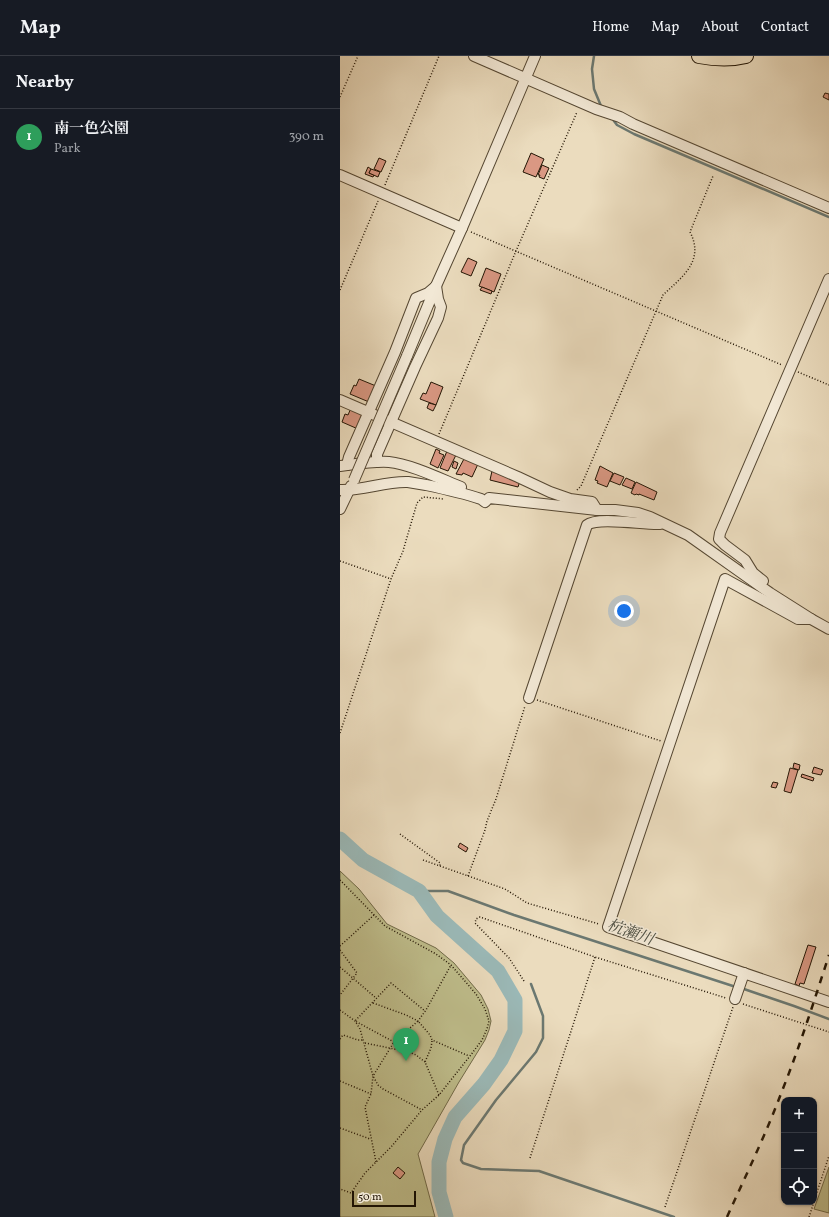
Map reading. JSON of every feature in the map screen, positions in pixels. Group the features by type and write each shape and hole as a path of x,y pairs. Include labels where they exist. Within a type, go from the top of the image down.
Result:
{"highway":[{"path":"699,56 713,59 726,59 746,56"}],"street":[{"path":"474,56 600,111 620,117 633,124 829,208"},
{"path":"340,509 345,493 354,480 535,56"},
{"path":"340,175 462,228"},
{"path":"770,593 767,584 753,573 745,560 719,539 720,533 829,279"},
{"path":"344,465 349,457 395,352 416,298 428,293 436,286"},
{"path":"377,462 377,454 438,318 441,307 436,286"},
{"path":"340,400 550,492 570,499 592,502 597,510"},
{"path":"344,465 390,462 409,467 489,498 638,513 662,522 688,535 770,593 829,629"},
{"path":"345,493 376,485 408,482 449,489 481,499 485,502 489,498"},
{"path":"529,698 587,525 593,521 652,524 660,524 662,522"},
{"path":"811,619 798,619 725,579 608,927 743,975 829,1002"},
{"path":"735,1000 743,975"}],"path":[{"path":"340,97 358,56"},
{"path":"340,290 439,56"},
{"path":"436,441 581,102"},
{"path":"576,492 581,486 663,295 684,275 694,259 696,250 690,232 713,176"},
{"path":"462,228 829,385"},
{"path":"340,733 391,578 403,550 417,503 423,497 446,499"},
{"path":"340,561 391,578"},
{"path":"468,876 496,799 525,704 529,698 669,744"},
{"path":"400,834 440,863 440,866"},
{"path":"423,860 505,889 527,903 608,927"},
{"path":"340,880 385,926 436,954 451,965 476,994 485,1009 488,1021 487,1029 482,1040 439,1095 422,1110 391,1147 365,1173 351,1193 340,1188"},
{"path":"340,946 374,915"},
{"path":"524,981 509,958 475,922 476,919 480,917 595,957 735,1000 829,1032"},
{"path":"340,950 356,973 340,995"},
{"path":"530,1158 595,957"},
{"path":"376,1162 366,1107 371,1094 373,1076 394,1042 418,1022 451,965"},
{"path":"340,967 376,998"},
{"path":"354,1022 391,983 425,1011"},
{"path":"665,1207 735,1000"},
{"path":"372,1002 406,1015 418,1022 430,1035 432,1040 431,1048 426,1062"},
{"path":"340,1010 360,1029 373,1076 378,1085 422,1110"},
{"path":"354,1022 394,1042"},
{"path":"340,1039 343,1035 358,1040 363,1040"},
{"path":"432,1040 470,1056"},
{"path":"364,1043 416,1055 426,1062 439,1095"},
{"path":"340,1082 371,1094"},
{"path":"340,1128 371,1139"},
{"path":"817,1192 829,1156"},
{"path":"809,1217 813,1205"}],"shaded area":[{"path":"340,871 359,889 387,924 436,948 454,963 481,995 488,1009 491,1021 485,1040 418,1154 435,1217 340,1216"},
{"path":"829,1167 829,1213 814,1209 815,1205 817,1205 817,1201"}],"building":[{"path":"825,93 829,94 829,100 823,97"},
{"path":"531,153 544,159 536,177 523,172"},
{"path":"379,158 386,161 381,172 374,169"},
{"path":"542,165 549,168 544,179 538,175"},
{"path":"368,167 371,169 369,173 374,175 373,177 365,174"},
{"path":"371,169 380,172 378,177 369,173"},
{"path":"468,258 477,262 471,276 461,272"},
{"path":"486,268 501,274 494,292 479,286"},
{"path":"482,287 492,291 491,294 480,290"},
{"path":"359,379 376,386 369,402 350,394 354,385 356,386"},
{"path":"431,382 443,387 436,405 420,399 423,393 426,394"},
{"path":"429,403 436,405 433,411 427,408"},
{"path":"351,408 365,414 358,429 342,422 345,414 348,415"},
{"path":"436,449 440,451 439,453 444,455 438,468 430,464"},
{"path":"447,451 456,455 448,471 440,468"},
{"path":"465,457 478,464 472,477 463,473 462,475 456,474"},
{"path":"454,461 458,463 456,469 452,467"},
{"path":"600,466 613,473 607,487 597,483 598,481 595,480"},
{"path":"492,471 520,481 518,487 490,480"},
{"path":"614,473 624,477 620,485 610,481"},
{"path":"626,478 635,482 632,489 622,485"},
{"path":"636,482 657,492 654,500 639,494 635,495 631,493"},
{"path":"794,763 800,765 799,770 793,768"},
{"path":"814,767 823,770 821,775 812,773"},
{"path":"790,768 798,770 791,793 784,791"},
{"path":"802,774 814,778 813,781 801,777"},
{"path":"773,782 778,783 776,788 771,787"},
{"path":"460,843 468,848 466,852 458,847"},
{"path":"808,945 816,947 804,984 800,983 799,986 795,984"},
{"path":"398,1167 405,1173 400,1179 393,1173"}],"waterway":[{"path":"594,56 592,69 594,89 601,106"},
{"path":"614,121 617,125 634,134 829,217"},
{"name":"杭瀬川","path":"340,839 363,860 419,891 437,916 498,971 515,1000 515,1031 501,1060 484,1084 455,1117 445,1139 439,1162 439,1192 446,1217"},
{"name":"杭瀬川","path":"419,891 448,891 514,915 736,987"},
{"path":"531,984 543,1016 543,1038 536,1052 496,1100 464,1145 461,1160 463,1163 481,1169 539,1171 674,1217"},
{"name":"杭瀬川","path":"741,988 829,1019"}],"railway":[{"path":"727,1217 756,1154 789,1074 829,955"}],"place":[{"name":"南一色公園","path":"406,1061"}]}
